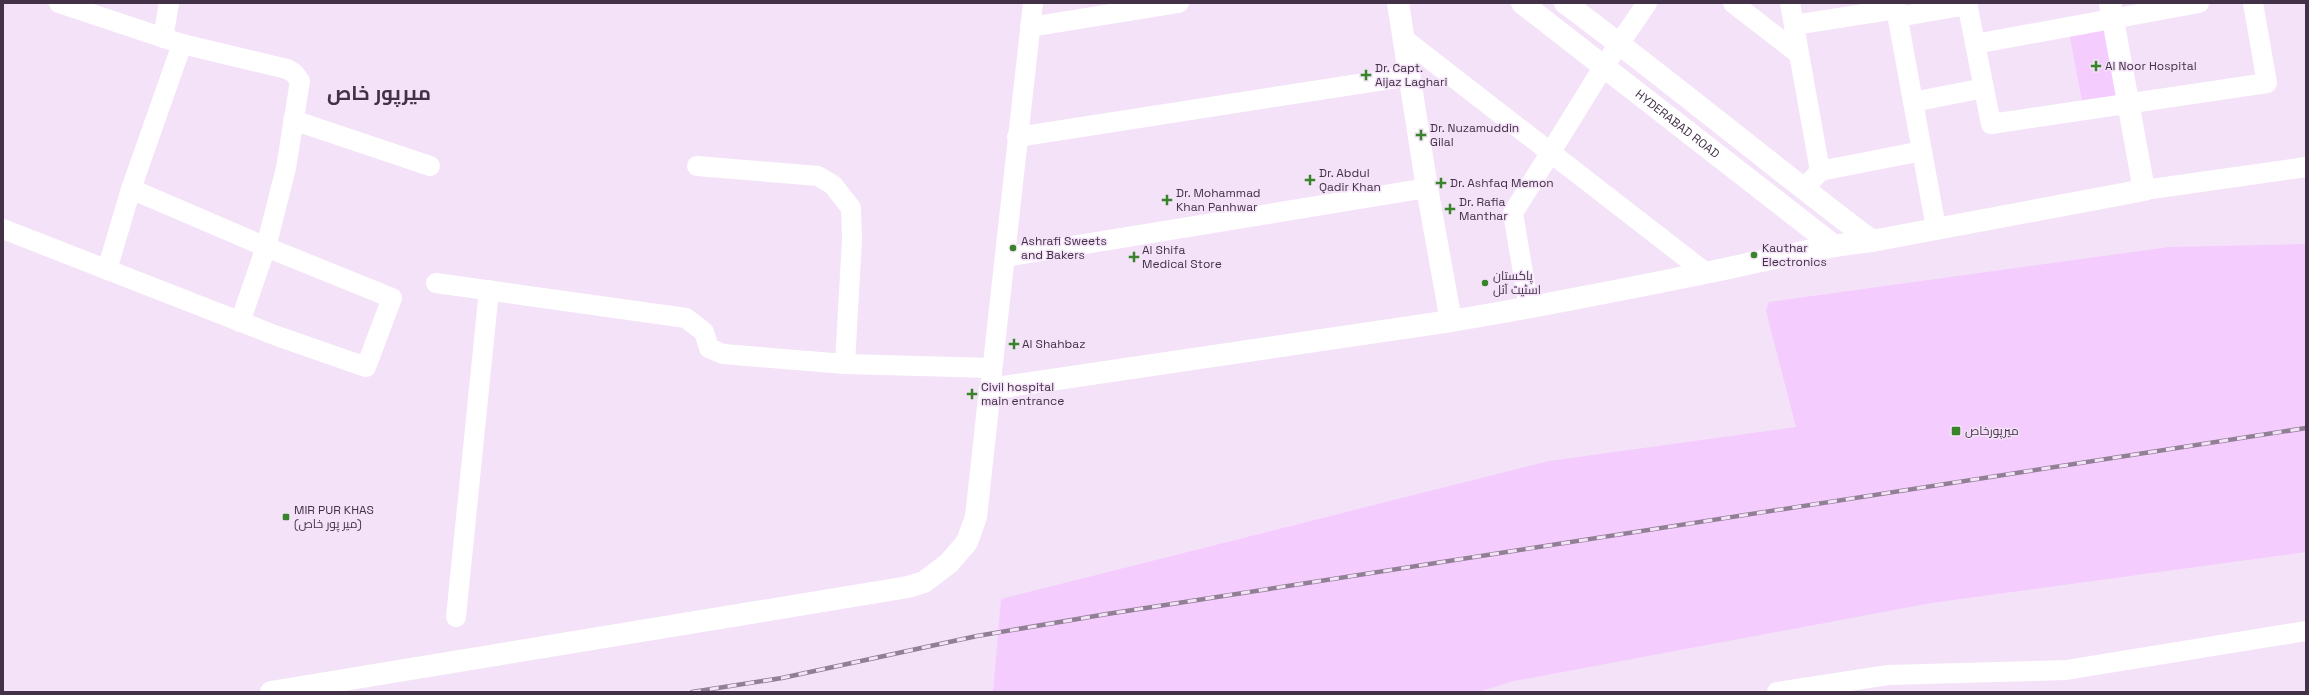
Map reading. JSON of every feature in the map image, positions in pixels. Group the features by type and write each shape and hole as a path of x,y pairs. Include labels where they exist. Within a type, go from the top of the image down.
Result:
{"main road":[{"path":"1398,3 1427,188 1451,320"},
{"name":"HYDERABAD ROAD","path":"1522,3 1833,245"},
{"path":"1565,3 1620,43 1803,190 1872,241"},
{"path":"276,692 908,587 924,582 949,563 967,542 976,517 990,389 1529,308 1706,273 1833,245 1872,241 2144,190 2112,12"}],"street":[{"path":"59,3 173,41 287,69 294,73 300,81 286,168 266,247 240,322"},
{"path":"107,270 173,41 169,3"},
{"path":"990,389 1033,3"},
{"path":"1030,27 1179,3"},
{"path":"1529,308 1513,213 1604,66 1647,3"},
{"path":"1733,3 1799,54"},
{"path":"1790,3 1820,171"},
{"path":"1975,44 2112,12 2198,3"},
{"path":"1794,25 1896,9 1967,4 1991,124 2128,102 2267,83 2253,3"},
{"path":"1896,9 1936,228"},
{"path":"1404,39 1552,152 1706,273"},
{"path":"1017,137 1410,76"},
{"path":"1913,102 1984,88"},
{"path":"293,120 430,166"},
{"path":"1803,190 1820,171 1922,151"},
{"path":"697,166 818,176 834,185 843,196 851,208 852,239 845,364"},
{"path":"2144,190 2306,167"},
{"path":"1004,257 1427,188"},
{"path":"3,229 240,322 366,367 392,298 266,247 131,189"},
{"path":"436,283 686,318 704,332 709,348 723,354 845,364 992,368"},
{"path":"456,617 489,290"},
{"path":"1777,692 1803,690 1888,675 2066,670 2306,631"}],"shaded area":[{"name":"Al Noor Hospital","path":"2109,25 2123,100 2083,106 2069,32"},
{"path":"2306,244 2306,552 1931,603 1509,682 1479,692 993,692 1001,599 1549,461 1796,427 1766,311 1769,302 2169,247"}],"railway":[{"path":"692,692 782,678 977,636 1107,614 2306,428"}],"place":[{"name":"Al Noor Hospital","path":"2096,66"},
{"name":"Dr. Capt. Aijaz Laghari","path":"1366,75"},
{"name":"Dr. Nuzamuddin Gilal","path":"1421,135"},
{"name":"Dr. Abdul Qadir Khan","path":"1310,180"},
{"name":"Dr. Ashfaq Memon","path":"1441,183"},
{"name":"Dr. Mohammad Khan Panhwar","path":"1167,200"},
{"name":"Dr. Rafia Manthar","path":"1450,209"},
{"name":"Ashrafi Sweets and Bakers","path":"1013,248"},
{"name":"Kauthar Electronics","path":"1754,255"},
{"name":"Al Shifa Medical Store","path":"1134,257"},
{"name":"پاکستان اسٹیٹ آئل","path":"1485,283"},
{"name":"Al Shahbaz","path":"1014,344"},
{"name":"Civil hospital main entrance","path":"972,394"},
{"name":"ميرپورخاص","path":"1956,431"},
{"name":"MIR PUR KHAS (میر پور خاص)","path":"286,517"}],"district":[{"name":"میرپور خاص","path":"379,93"}]}
